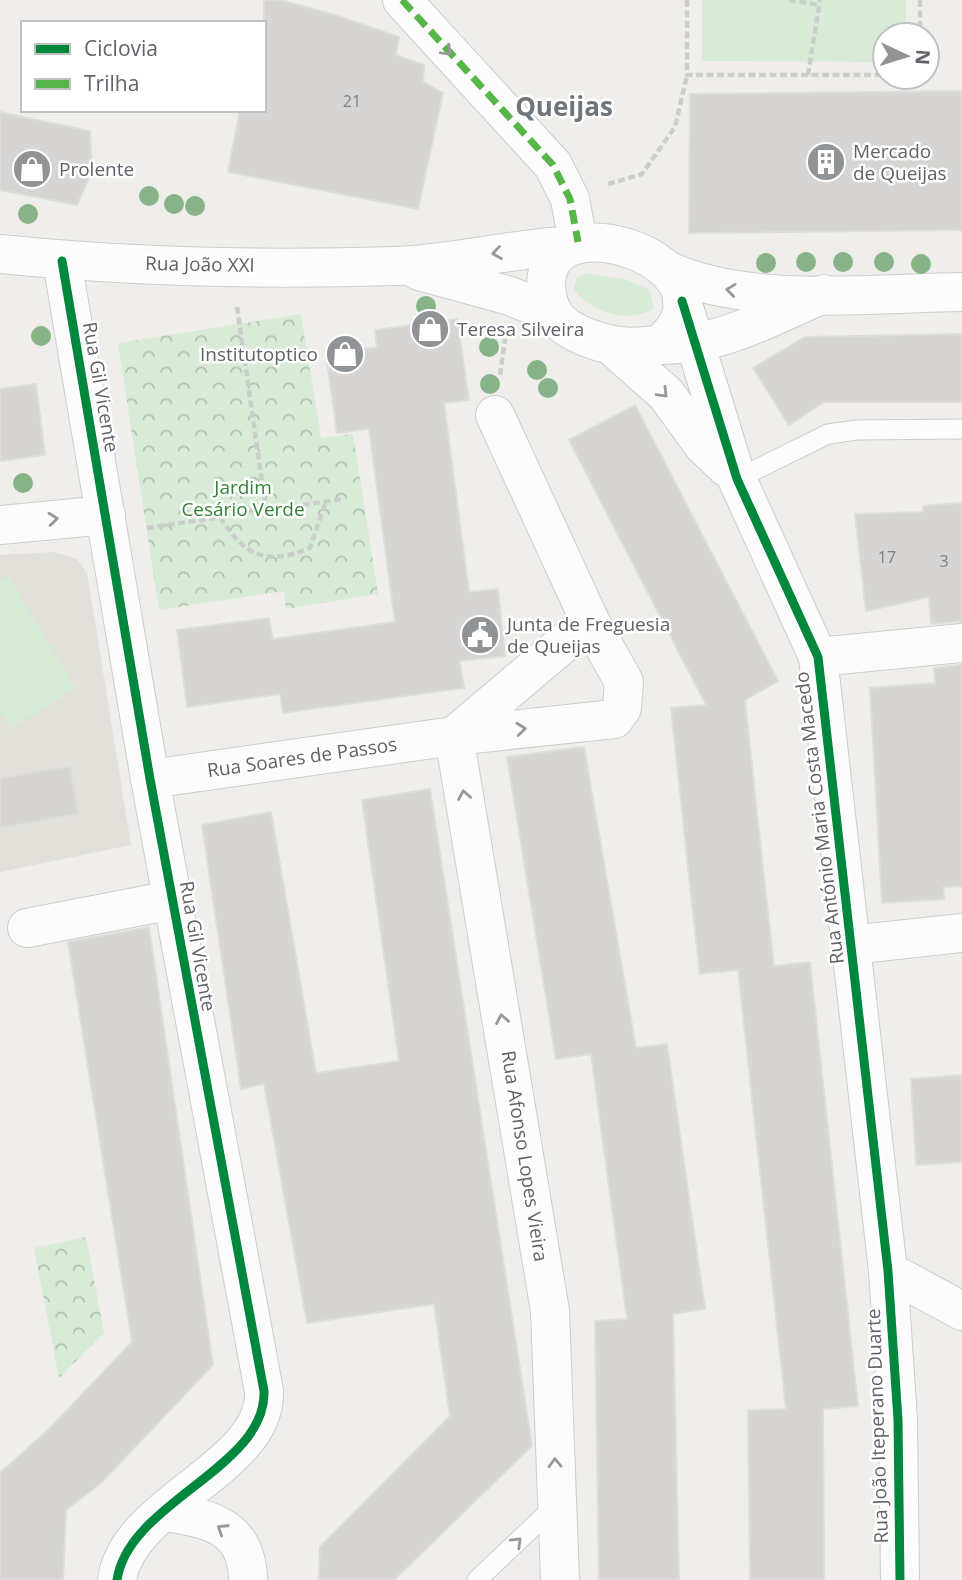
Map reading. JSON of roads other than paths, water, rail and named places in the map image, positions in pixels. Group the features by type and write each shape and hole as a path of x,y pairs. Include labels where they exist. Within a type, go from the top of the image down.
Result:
{"street":[{"path":"402,0 439,43 497,100 553,165 570,199 572,244"},
{"path":"824,294 746,328 697,342 639,348 613,347 563,325 552,313 547,295 547,275 553,260 572,244 603,243 632,249 676,286 697,284 730,290 824,294 962,292"},
{"name":"Rua João XXI","path":"0,254 62,261 400,266 523,248 572,244"},
{"name":"Rua Gil Vicente","path":"62,261 150,779 264,1391 264,1410 248,1438 129,1546 117,1580"},
{"name":"Rua João XXI","path":"400,266 510,296 552,313"},
{"path":"659,345 672,334 676,286"},
{"name":"Rua António Maria Costa Macedo","path":"676,286 697,342 737,479 818,657 888,1271"},
{"name":"Rua António Maria Costa Macedo","path":"613,347 666,394 703,445 737,479"},
{"name":"Rua Soares de Passos","path":"150,779 454,736 614,719 622,708 624,682 590,621 495,415"},
{"path":"0,525 106,515"},
{"path":"454,736 590,621"},
{"path":"818,657 962,643"},
{"name":"Rua Afonso Lopes Vieira","path":"454,736 550,1311 560,1580"},
{"path":"27,928 172,900"},
{"path":"851,944 962,933"},
{"path":"888,1271 962,1311"},
{"name":"Rua João Iteperano Duarte","path":"888,1271 898,1420 900,1580"},
{"path":"164,1512 208,1520 228,1530 240,1545 248,1565 248,1580"}],"lane":[{"path":"737,479 828,435 857,430 962,429"},
{"path":"477,1580 557,1504"}],"place":[{"name":"Mercado de Queijas","path":"826,162"},
{"name":"Prolente","path":"32,169"},
{"name":"Teresa Silveira","path":"430,329"},
{"name":"Institutoptico","path":"345,354"},
{"name":"Junta de Freguesia de Queijas","path":"480,635"}],"district":[{"name":"Queijas","path":"564,107"}],"park label":[{"name":"Jardim Cesário Verde","path":"243,498"}]}
